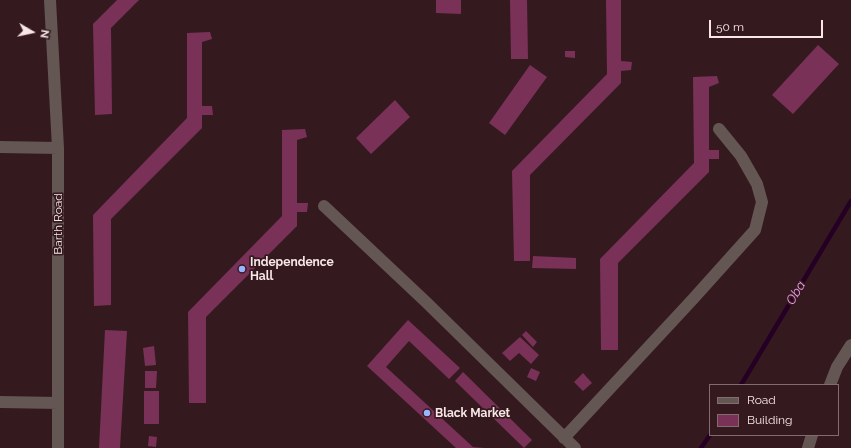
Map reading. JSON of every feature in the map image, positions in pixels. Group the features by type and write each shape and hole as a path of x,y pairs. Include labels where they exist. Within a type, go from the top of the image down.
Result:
{"street":[{"name":"Barth Road","path":"50,0 58,148 58,448"},
{"path":"564,438 693,300 755,230 762,202 757,184 742,156 719,129"},
{"path":"0,147 58,148"},
{"path":"324,206 426,302 575,448"},
{"path":"830,384 837,367 851,345"},
{"path":"0,402 58,403"},
{"path":"808,448 812,436"}],"building":[{"path":"117,0 139,0 111,28 112,114 95,115 93,24"},
{"path":"436,0 461,0 461,14 436,13"},
{"path":"510,0 527,0 528,59 511,59"},
{"path":"606,0 621,0 621,61 632,62 631,70 621,71 621,83 530,175 530,261 514,261 512,171 607,74"},
{"path":"210,32 212,39 202,42 202,106 212,106 213,115 202,115 202,128 111,219 111,305 94,306 93,215 187,118 187,33"},
{"path":"818,45 839,64 793,114 772,95"},
{"path":"565,51 575,51 575,58 565,57"},
{"path":"530,65 547,77 505,135 489,123"},
{"path":"717,76 719,83 709,87 709,150 719,150 719,159 709,159 709,172 618,263 618,350 601,350 600,259 694,163 693,77"},
{"path":"395,100 410,117 371,154 356,138"},
{"name":"Independence Hall","path":"305,129 307,137 297,140 297,203 308,203 307,212 297,212 297,226 206,317 206,403 189,403 188,312 282,216 282,130"},
{"path":"533,256 576,258 576,269 532,268"},
{"name":"Black Market","path":"408,320 460,368 449,379 409,341 386,367 473,447 485,448 456,448 367,366"},
{"path":"105,330 127,331 120,448 99,448"},
{"path":"526,331 537,342 533,347 522,335"},
{"path":"520,337 539,355 531,364 519,353 510,361 502,353"},
{"path":"154,346 156,365 145,366 143,348"},
{"path":"531,368 540,372 536,381 527,377"},
{"path":"145,371 157,371 156,388 145,388"},
{"name":"Black Market","path":"463,372 532,440 524,448 455,381"},
{"path":"583,373 592,383 583,391 574,382"},
{"path":"144,391 159,391 159,424 144,424"},
{"path":"149,436 157,437 156,447 148,446"}],"waterway":[{"name":"Oba","path":"742,384 851,201"},
{"name":"Oba","path":"701,448 709,436"}],"place":[{"name":"Independence Hall","path":"242,269"},
{"name":"Black Market","path":"427,413"}]}
